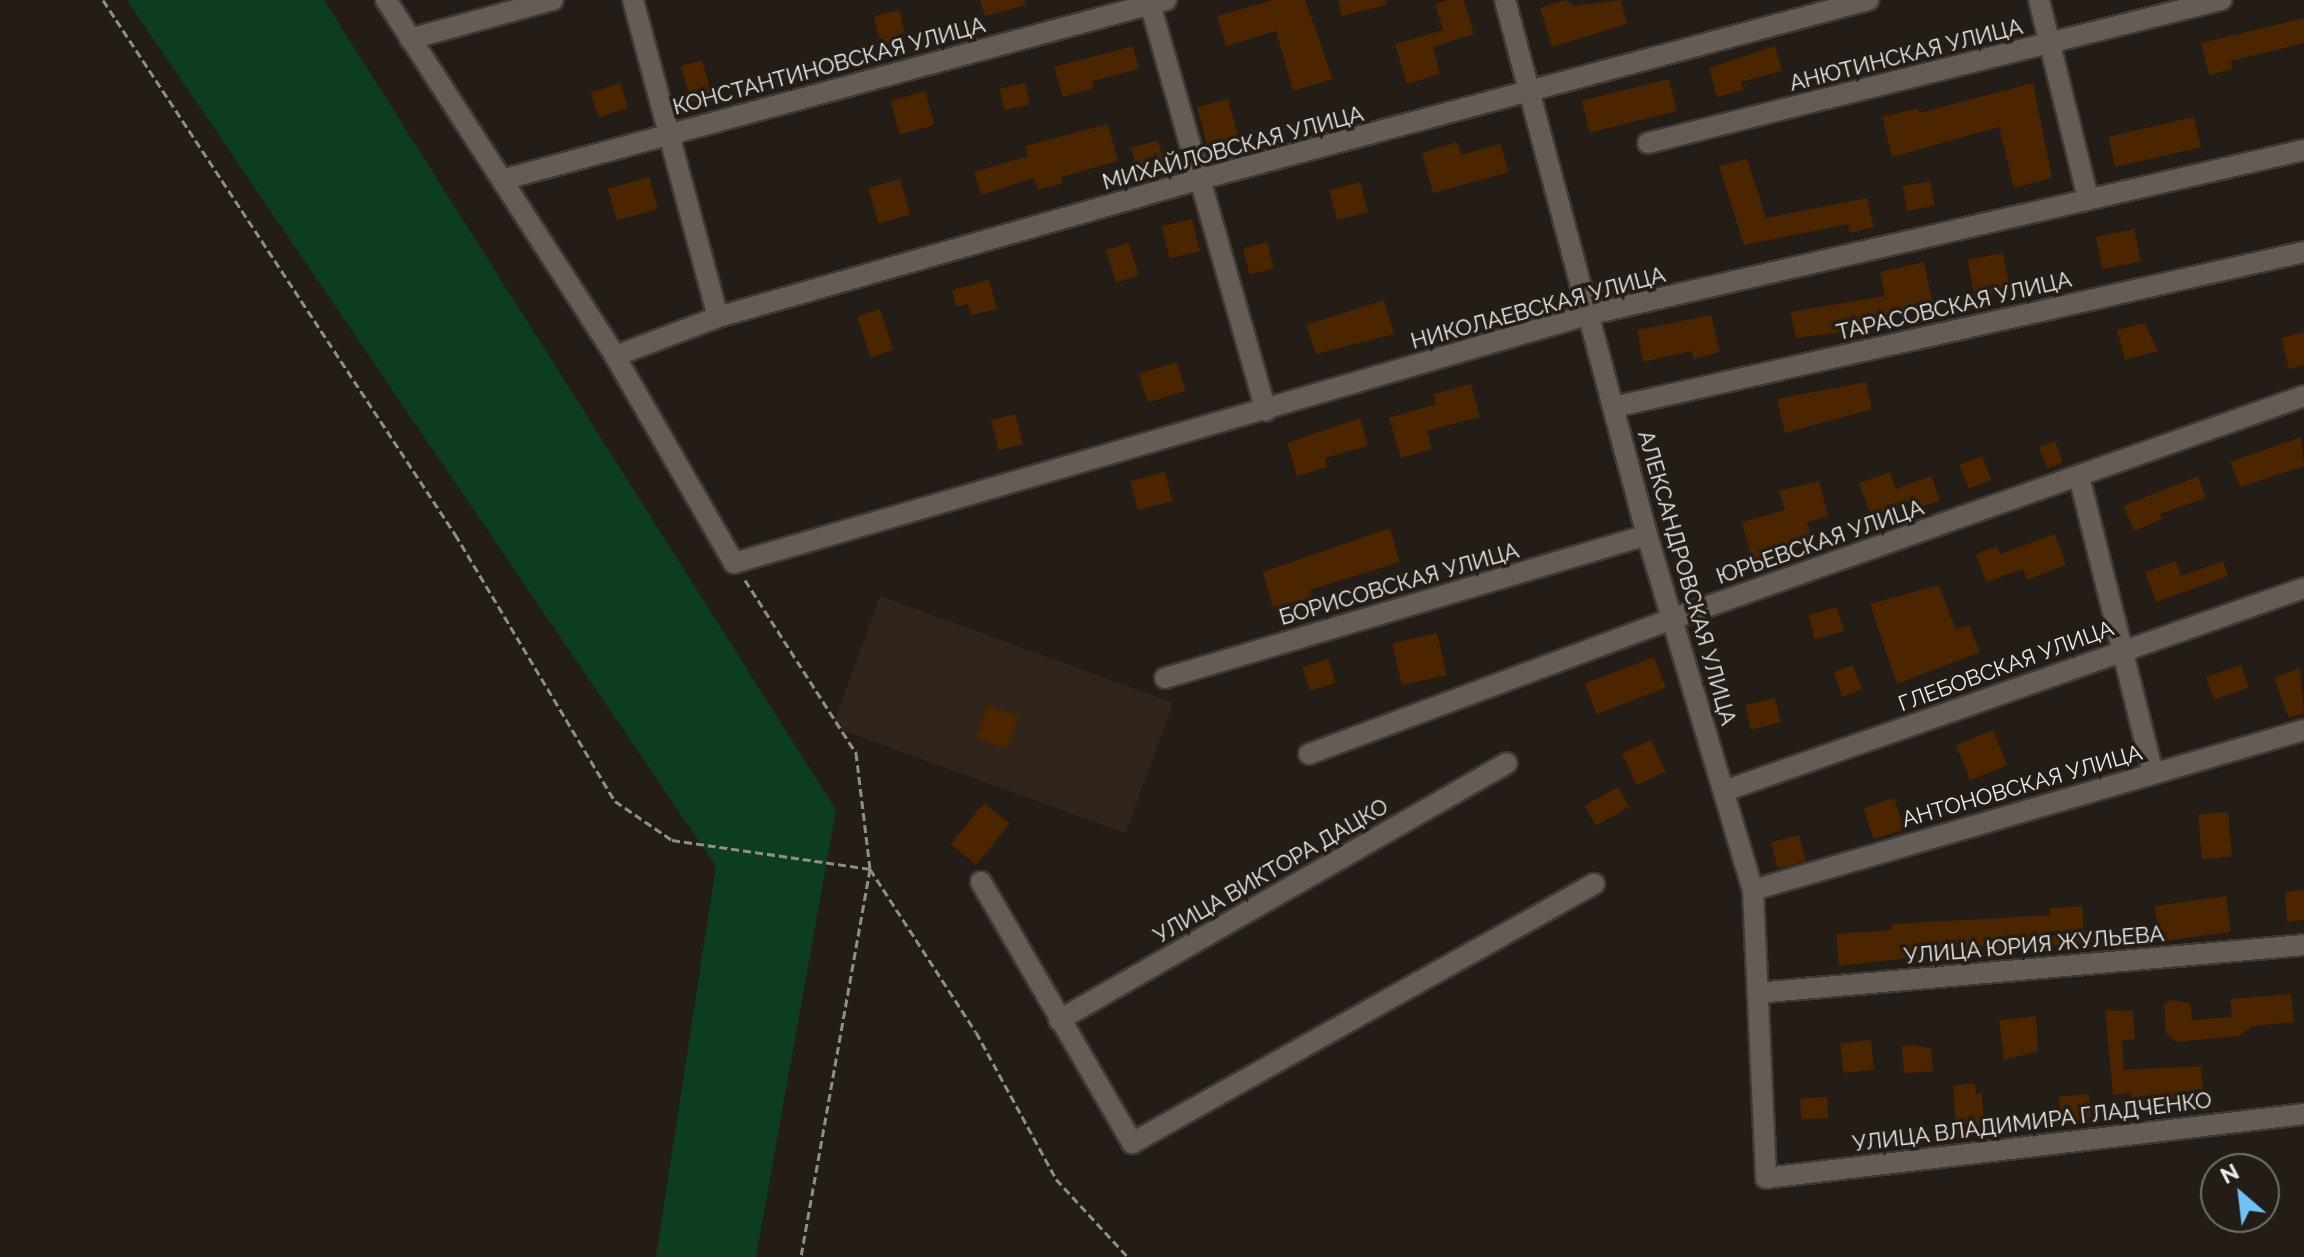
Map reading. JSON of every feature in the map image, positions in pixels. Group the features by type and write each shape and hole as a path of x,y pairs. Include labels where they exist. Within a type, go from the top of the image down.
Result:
{"street":[{"path":"386,0 505,179 615,356 734,563"},
{"path":"410,39 553,0"},
{"path":"633,0 718,317"},
{"name":"АЛЕКСАНДРОВСКАЯ УЛИЦА","path":"1505,0 1647,535 1753,890 1766,1178"},
{"name":"МИХАЙЛОВСКАЯ УЛИЦА","path":"615,356 718,317 1201,179 1528,95 1868,0"},
{"path":"2039,0 2088,198"},
{"name":"АНЮТИНСКАЯ УЛИЦА","path":"1648,143 2221,0"},
{"path":"1155,2 1266,411"},
{"name":"КОНСТАНТИНОВСКАЯ УЛИЦА","path":"505,179 1155,2"},
{"name":"НИКОЛАЕВСКАЯ УЛИЦА","path":"734,563 793,543 1266,411 1587,315 2304,150"},
{"name":"ТАРАСОВСКАЯ УЛИЦА","path":"1614,407 2304,252"},
{"name":"ЮРЬЕВСКАЯ УЛИЦА","path":"1309,754 1672,619 2304,396"},
{"path":"2079,476 2153,773"},
{"name":"БОРИСОВСКАЯ УЛИЦА","path":"1165,678 1647,535"},
{"name":"ГЛЕБОВСКАЯ УЛИЦА","path":"1724,791 2122,649 2304,588"},
{"name":"АНТОНОВСКАЯ УЛИЦА","path":"1753,890 2304,730"},
{"name":"УЛИЦА ВИКТОРА ДАЦКО","path":"1059,1020 1507,763"},
{"path":"981,882 1132,1143 1594,884"},
{"name":"УЛИЦА ЮРИЯ ЖУЛЬЕВА","path":"1768,992 2304,945"},
{"name":"УЛИЦА ВЛАДИМИРА ГЛАДЧЕНКО","path":"1766,1178 2304,1114"}],"path":[{"path":"103,0 455,534 615,801 672,840 870,869 976,1032 1056,1179 1128,1257"},
{"path":"734,563 856,753 870,869 801,1257"}],"shaded area":[{"path":"880,596 1173,703 1126,833 832,727"}],"green space":[{"path":"127,0 324,0 836,810 756,1257 656,1257 716,866"}],"building":[{"path":"980,0 1025,0 1026,5 985,16"},
{"path":"1273,0 1305,0 1333,79 1293,91 1276,31 1226,46 1217,16"},
{"path":"1338,0 1386,0 1386,5 1342,16"},
{"path":"1464,0 1474,34 1433,47 1440,74 1407,84 1395,44 1443,30 1435,4"},
{"path":"1566,0 1573,6 1621,0 1627,24 1552,47 1540,8"},
{"path":"899,10 906,38 881,44 874,16"},
{"path":"2304,18 2304,43 2231,61 2233,69 2209,75 2201,43"},
{"path":"1133,46 1139,69 1092,81 1094,88 1063,97 1054,67"},
{"path":"1775,46 1782,71 1741,82 1744,90 1717,97 1709,68"},
{"path":"702,60 712,96 691,102 681,66"},
{"path":"1669,79 1677,111 1590,133 1582,101"},
{"path":"620,83 628,108 599,117 591,93"},
{"path":"1025,83 1030,104 1005,110 1000,89"},
{"path":"2033,83 2052,178 2014,188 1999,127 1892,157 1882,117 1918,108 1919,113"},
{"path":"925,91 935,125 900,135 890,101"},
{"path":"1228,99 1239,139 1208,147 1197,107"},
{"path":"2194,117 2201,147 2115,167 2108,137"},
{"path":"1108,124 1118,161 1061,177 1063,183 1038,190 1034,178 981,195 974,172 1028,156 1025,146"},
{"path":"1158,140 1164,161 1137,169 1131,148"},
{"path":"1457,142 1461,155 1500,144 1509,172 1433,193 1422,153"},
{"path":"1747,159 1766,218 1867,198 1874,227 1850,233 1848,224 1744,245 1719,166"},
{"path":"649,177 658,209 617,221 608,189"},
{"path":"900,179 910,215 878,224 868,188"},
{"path":"1930,181 1935,206 1907,211 1903,186"},
{"path":"1360,182 1368,212 1337,220 1329,190"},
{"path":"1192,219 1200,251 1170,259 1162,226"},
{"path":"2134,229 2141,261 2103,269 2096,237"},
{"path":"1267,242 1274,268 1250,275 1243,248"},
{"path":"1129,243 1139,276 1116,283 1106,250"},
{"path":"2003,253 2010,289 1975,296 1968,260"},
{"path":"1924,262 1933,305 1877,317 1879,327 1796,338 1790,312 1885,296 1880,272"},
{"path":"989,280 997,309 971,315 968,304 956,307 952,290"},
{"path":"1384,300 1394,334 1316,354 1306,325"},
{"path":"880,309 893,350 870,357 857,316"},
{"path":"1711,315 1720,352 1693,359 1692,351 1643,362 1637,330"},
{"path":"2145,323 2158,351 2125,360 2117,330"},
{"path":"2304,332 2304,365 2289,369 2281,338"},
{"path":"1177,362 1186,391 1148,402 1139,374"},
{"path":"1866,382 1872,409 1785,433 1777,399"},
{"path":"1471,384 1480,417 1427,431 1432,449 1401,458 1389,418 1436,404 1433,394"},
{"path":"1015,414 1023,444 999,450 991,420"},
{"path":"1360,418 1368,446 1325,458 1327,467 1297,476 1287,443"},
{"path":"2301,437 2304,466 2240,487 2230,462"},
{"path":"2055,441 2063,463 2047,468 2039,447"},
{"path":"1982,456 1991,480 1969,489 1960,465"},
{"path":"1165,472 1173,501 1138,510 1130,481"},
{"path":"1890,472 1896,489 1931,476 1940,500 1916,509 1913,500 1871,515 1859,483"},
{"path":"2198,476 2206,498 2160,514 2162,519 2134,531 2123,506"},
{"path":"1819,481 1828,516 1807,522 1813,543 1752,559 1742,522 1785,510 1779,491"},
{"path":"1390,528 1400,562 1310,590 1312,597 1273,608 1263,572"},
{"path":"2055,534 2066,565 2027,580 2023,569 1986,582 1976,554 1997,546 2000,554"},
{"path":"2176,561 2181,576 2223,561 2228,576 2156,602 2145,572"},
{"path":"1939,585 1956,630 1969,625 1980,652 1897,684 1870,604"},
{"path":"1837,607 1844,631 1815,639 1808,615"},
{"path":"1437,633 1447,675 1402,685 1392,643"},
{"path":"1654,657 1666,688 1597,714 1585,684"},
{"path":"1328,659 1336,683 1310,691 1302,667"},
{"path":"1853,665 1862,689 1843,697 1833,673"},
{"path":"2241,665 2249,688 2214,700 2206,677"},
{"path":"2300,668 2304,713 2289,718 2274,678"},
{"path":"1775,698 1781,722 1751,730 1745,705"},
{"path":"988,705 1019,716 1007,749 976,738"},
{"path":"1993,730 2007,765 1970,780 1956,745"},
{"path":"1651,740 1666,772 1637,785 1622,754"},
{"path":"1618,787 1629,807 1596,826 1585,805"},
{"path":"1894,798 1904,829 1874,839 1864,808"},
{"path":"984,803 1010,824 976,865 951,844"},
{"path":"2228,812 2232,857 2202,859 2198,815"},
{"path":"1799,835 1806,861 1778,869 1771,843"},
{"path":"2304,890 2304,920 2287,922 2285,892"},
{"path":"2226,896 2231,932 2160,942 2155,906"},
{"path":"2082,906 2085,942 1996,952 1995,945 1924,951 1925,956 1839,966 1836,934 1892,930 1892,924 2051,915 2050,908"},
{"path":"2291,994 2294,1022 2252,1026 2240,1036 2176,1042 2166,1033 2164,1005 2171,1000 2190,1003 2192,1020 2232,1017 2230,999"},
{"path":"2105,1010 2133,1011 2135,1039 2122,1041 2124,1070 2201,1066 2203,1090 2187,1092 2188,1098 2132,1102 2131,1093 2113,1095"},
{"path":"2036,1016 2038,1051 2004,1060 1999,1020"},
{"path":"1871,1040 1874,1070 1843,1073 1840,1043"},
{"path":"1902,1046 1931,1048 1933,1071 1904,1073"},
{"path":"1975,1083 1976,1094 1982,1093 1984,1126 1956,1130 1953,1086"},
{"path":"2089,1094 2091,1118 2061,1121 2059,1097"},
{"path":"1827,1097 1828,1118 1801,1119 1800,1098"}]}
